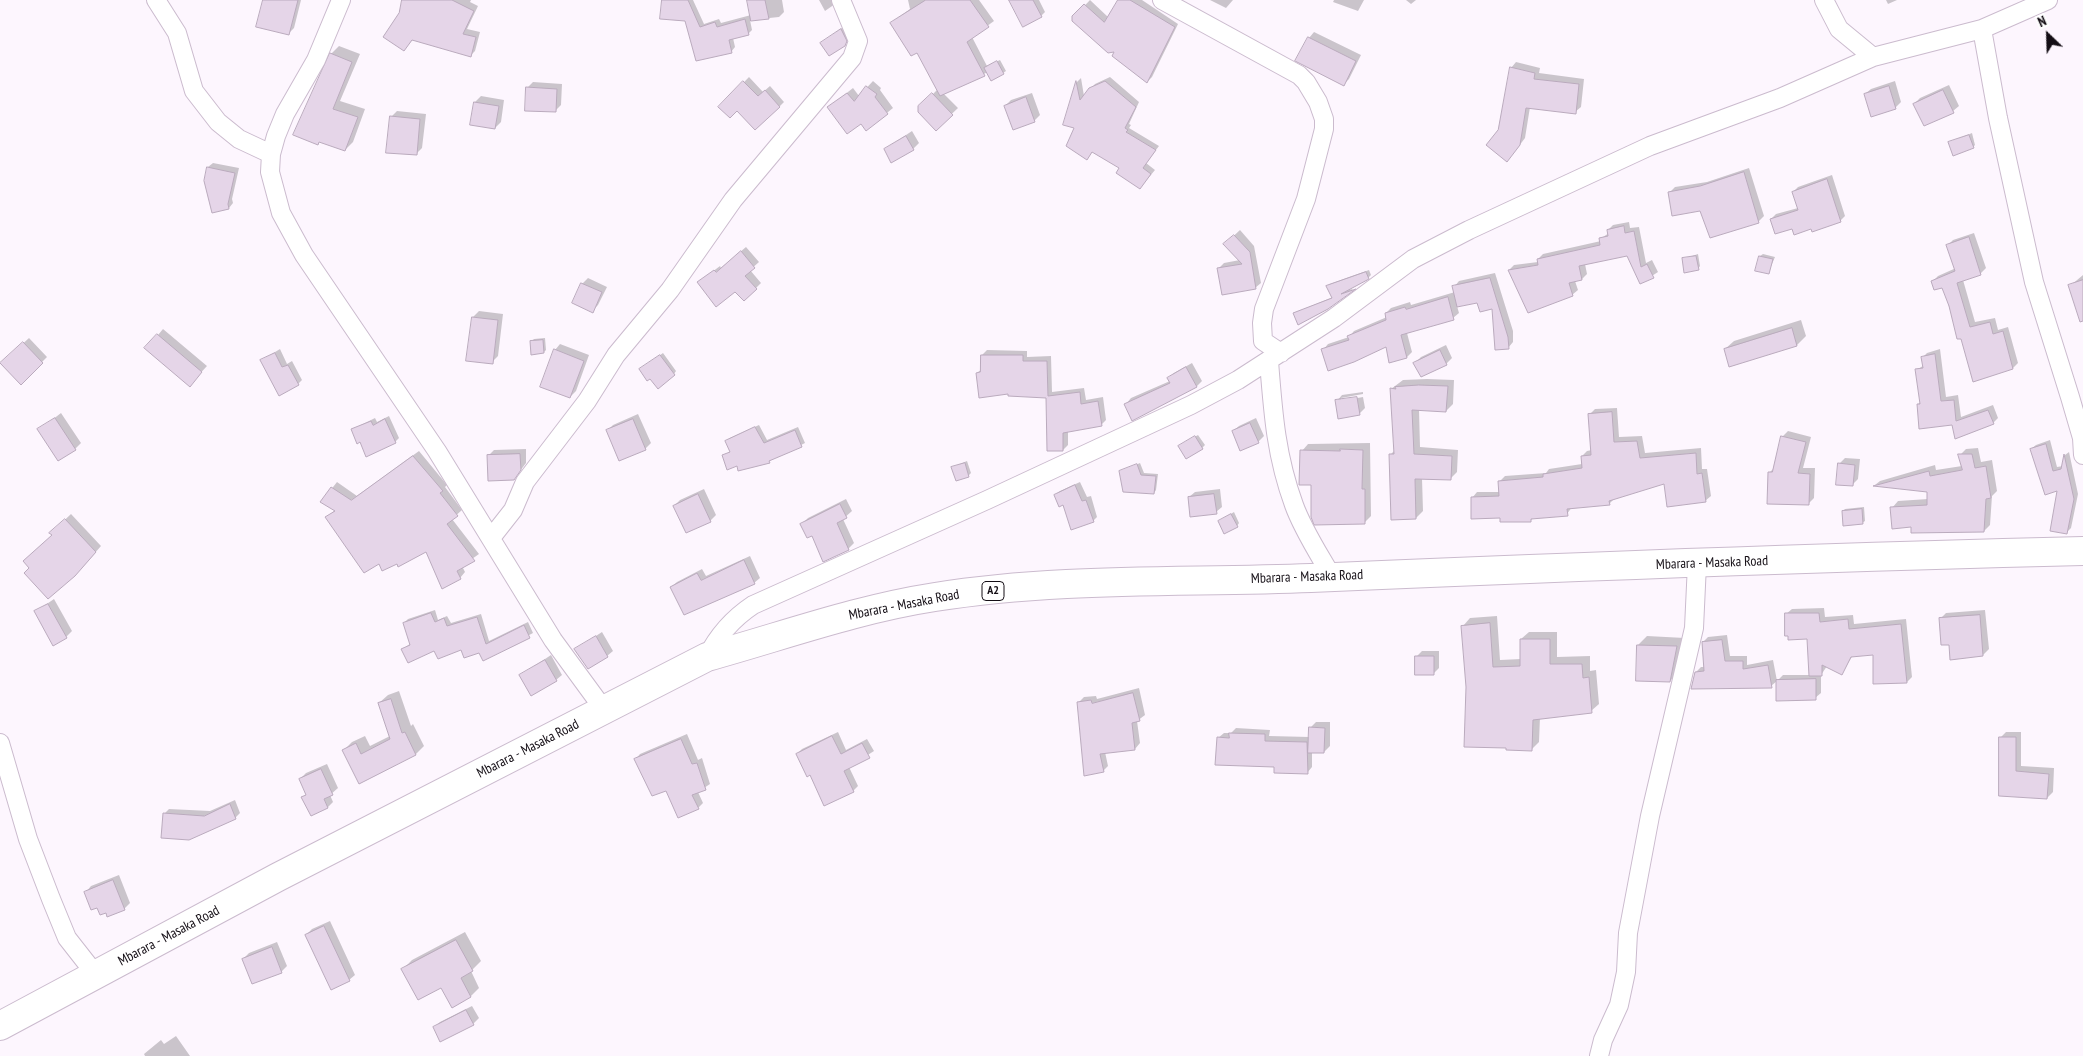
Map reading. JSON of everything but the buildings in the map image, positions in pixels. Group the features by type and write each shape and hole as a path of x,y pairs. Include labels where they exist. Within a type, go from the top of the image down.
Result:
{"highway":[{"name":"Mbarara - Masaka Road","path":"0,1026 303,864 707,658 756,644 812,624 870,609 938,596 1121,581 1332,577 2083,551"}],"street":[{"path":"156,0 177,33 194,91 218,122 239,139 271,154"},
{"path":"341,0 316,60 285,114 271,154 270,172 275,197 293,237 437,451 553,640 605,711"},
{"path":"491,538 513,510 525,482 592,394 616,355 670,290 733,200 852,58 858,41 841,0"},
{"path":"1162,0 1299,76 1312,91 1322,111 1324,129 1306,199 1264,309 1262,323 1263,341 1275,357 1275,439 1282,468 1294,507 1332,577"},
{"path":"1824,0 1839,29 1873,58"},
{"path":"707,658 715,641 730,623 766,598 987,500 1191,405 1275,357 1334,318 1413,260 1446,241 1650,146 1780,98 1873,58 1982,29 2048,0"},
{"path":"1982,29 1998,118 2034,282 2082,438 2083,456"},
{"path":"1599,1056 1603,1040 1619,1005 1624,980 1628,933 1650,816 1694,628 1697,564"},
{"path":"0,743 28,839 67,938 96,975"}]}
